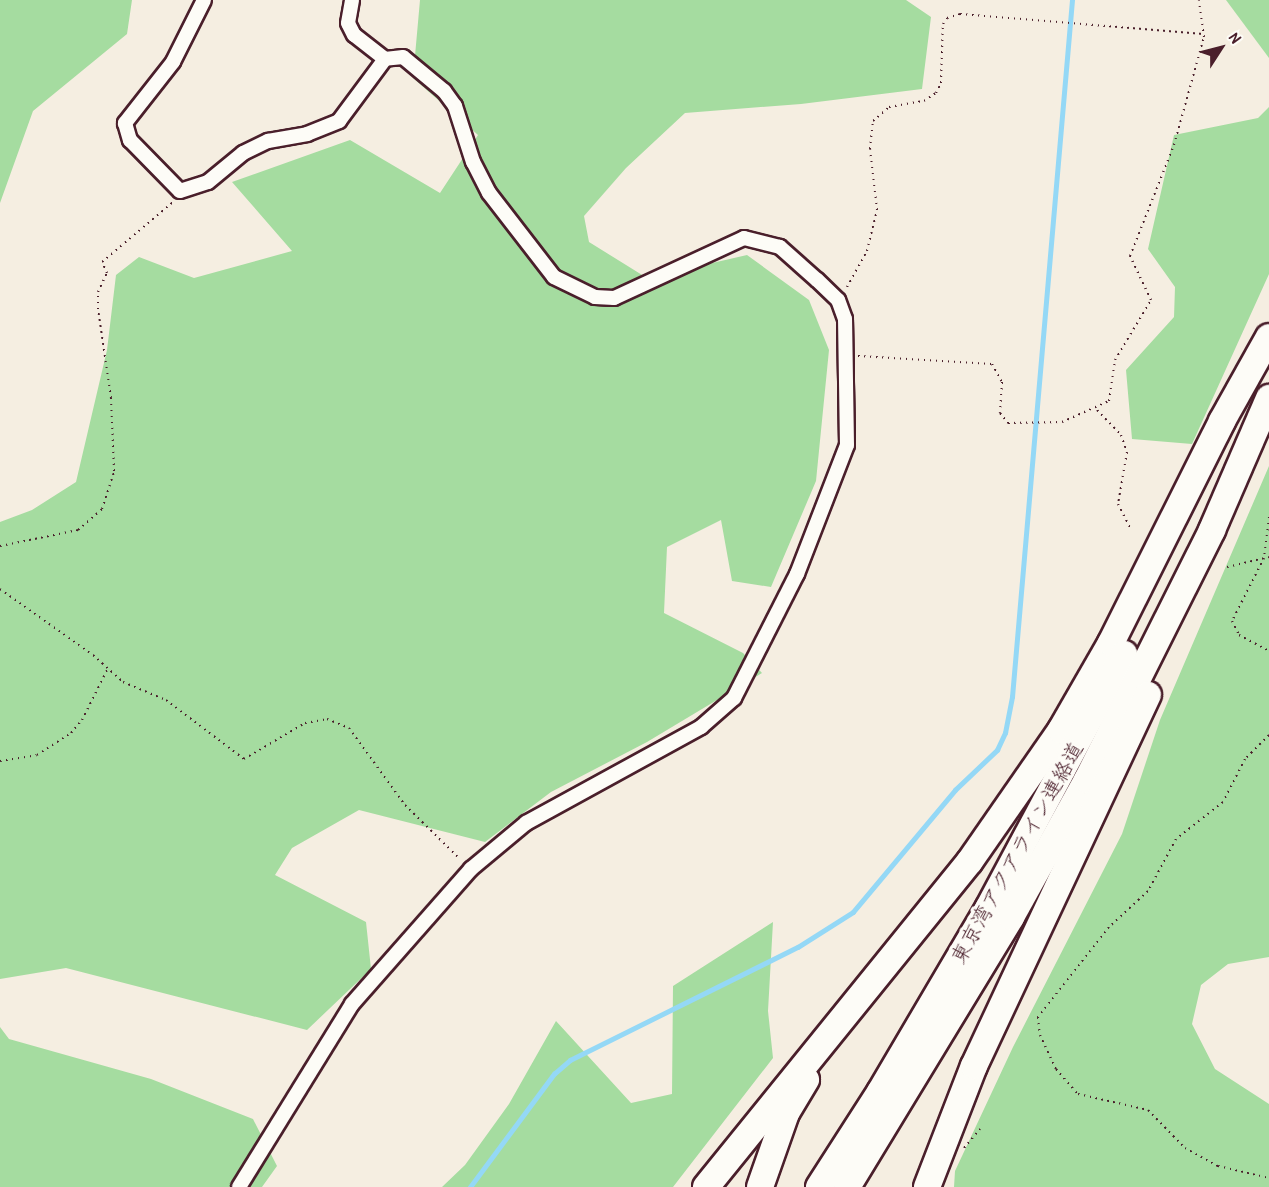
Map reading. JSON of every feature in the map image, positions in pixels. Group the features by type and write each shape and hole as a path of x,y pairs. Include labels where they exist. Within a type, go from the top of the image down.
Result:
{"highway":[{"name":"東京湾アクアライン連絡道","path":"819,1187 880,1092 988,907 1123,656 1269,338"},
{"path":"706,1187 866,986 970,861 1061,730 1112,643 1222,421 1269,338"},
{"name":"東京湾アクアライン連絡道","path":"848,1187 1011,918 1087,780 1216,519 1269,398"},
{"path":"927,1187 974,1066 1161,665 1226,537 1269,411"},
{"path":"760,1187 786,1113 866,986"},
{"path":"909,1187 948,1104 974,1066"}],"street":[{"path":"204,0 173,62 125,123 130,140 180,190 208,182 243,153 268,141 308,134 339,121 385,59"},
{"path":"239,1187 352,1004 471,869 526,823 701,727 734,698 797,574 847,445 845,319 838,300 780,247 744,238 614,298 595,297 554,277 489,193 473,162 455,106 444,91 403,57 385,59 354,35 348,22 352,0"}],"path":[{"path":"846,355 992,364 1002,382 1000,413 1008,423 1062,422 1096,410 1109,401 1116,360 1151,300 1130,256 1174,145 1203,34 1199,0"},
{"path":"838,300 867,251 877,210 870,149 873,121 889,107 924,101 936,93 941,83 943,24 947,18 960,14 1203,34"},
{"path":"0,546 78,530 102,509 114,471 111,398 98,309 98,292 108,273 102,262 169,210 180,190"},
{"path":"1096,410 1121,435 1127,452 1118,504 1131,530"},
{"path":"1269,517 1263,558 1232,621 1239,635 1269,651"},
{"path":"1227,567 1269,557"},
{"path":"0,589 123,682 186,713 244,759 305,723 327,719 349,728 405,805 471,869"},
{"path":"0,761 37,755 71,733 82,720 108,669"},
{"path":"1269,735 1245,759 1223,802 1176,839 1148,891 1108,927 1038,1017 1041,1035 1056,1069 1078,1094 1148,1110 1185,1148 1218,1166 1269,1178"}],"green space":[{"path":"0,0 132,0 127,34 33,111 0,203"},
{"path":"420,0 906,0 931,17 922,89 801,104 685,113 626,168 584,216 589,242 647,278 747,255 809,300 829,350 816,481 771,587 732,581 721,520 667,547 664,613 743,653 762,673 647,742 551,792 485,842 359,810 292,848 275,875 366,922 371,969 307,1030 66,968 0,979 0,522 32,510 76,482 107,350 116,275 139,257 194,278 292,251 232,182 350,140 440,193 478,135 413,78"},
{"path":"1226,0 1269,0 1269,58"},
{"path":"1269,107 1269,274 1192,444 1132,439 1126,370 1174,317 1175,287 1148,249 1174,135 1258,118"},
{"path":"1269,466 1269,957 1228,964 1201,985 1192,1024 1215,1069 1269,1104 1269,1187 954,1187 955,1171 1013,1047 1122,834 1160,720"},
{"path":"773,922 768,1011 773,1058 673,1187 442,1187 465,1165 509,1104 556,1021 631,1103 672,1094 673,986"},
{"path":"0,1027 9,1039 151,1079 253,1119 277,1166 262,1187 0,1187"}],"waterway":[{"path":"470,1187 554,1074 570,1060 798,947 853,912 955,790 997,750 1005,733 1012,697 1072,0"}]}
